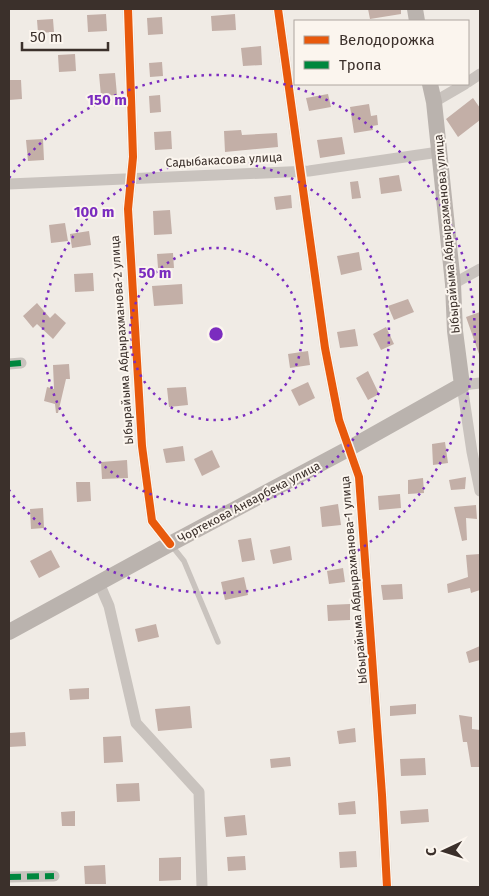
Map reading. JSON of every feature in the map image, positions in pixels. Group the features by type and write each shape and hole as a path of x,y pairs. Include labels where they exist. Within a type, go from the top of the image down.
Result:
{"street":[{"name":"Ыбырайыма Абдырахманова-2 улица","path":"128,9 133,157 128,209 142,446 152,521 170,544"},
{"name":"Ыбырайыма Абдырахманова-1 улица","path":"278,9 325,348 339,420 359,477 387,887"},
{"path":"469,81 480,74"},
{"name":"Ыбырайыма Абдырахманова улица","path":"430,85 434,102 454,284 455,331 462,385"},
{"path":"434,102 463,85"},
{"name":"Садыбакасова улица","path":"9,184 309,171 439,152"},
{"path":"454,284 480,269"},
{"path":"9,364 21,363"},
{"path":"480,383 462,385 476,453 480,491"},
{"name":"Чортекова Анварбека улица","path":"9,632 348,449 462,385"},
{"path":"99,583 109,606 136,723 199,792 202,887"},
{"path":"9,877 54,876"}],"lane":[{"path":"170,544 184,561 218,642"}],"building":[{"path":"368,9 401,9 401,14 370,19"},
{"path":"106,14 107,31 88,32 87,15"},
{"path":"235,14 236,30 212,31 211,16"},
{"path":"162,17 163,34 148,35 147,18"},
{"path":"53,19 54,32 38,33 37,20"},
{"path":"261,46 262,65 243,66 241,48"},
{"path":"75,54 76,71 59,72 58,55"},
{"path":"162,62 163,76 150,77 149,63"},
{"path":"115,73 117,95 101,96 99,74"},
{"path":"9,80 21,80 22,99 9,100"},
{"path":"328,94 331,107 309,111 306,98"},
{"path":"160,95 161,112 150,113 149,96"},
{"path":"473,98 480,108 480,120 458,137 446,119"},
{"path":"369,104 371,116 377,115 378,125 372,126 373,130 354,133 350,107"},
{"path":"241,130 242,135 277,133 278,147 225,152 224,131"},
{"path":"171,131 172,149 155,150 154,132"},
{"path":"342,137 345,154 320,158 317,140"},
{"path":"43,139 44,160 28,161 26,140"},
{"path":"399,175 402,191 381,194 379,178"},
{"path":"358,181 361,198 352,199 350,182"},
{"path":"291,195 292,208 276,210 274,197"},
{"path":"170,210 172,234 154,235 153,211"},
{"path":"65,223 68,241 51,243 49,225"},
{"path":"89,231 91,245 72,248 70,234"},
{"path":"359,252 362,270 341,275 337,256"},
{"path":"173,253 174,268 158,268 157,254"},
{"path":"93,273 94,291 75,292 74,274"},
{"path":"182,284 183,304 154,306 152,286"},
{"path":"408,299 414,312 394,320 388,306"},
{"path":"37,303 50,318 55,313 66,323 53,339 37,324 33,328 23,316"},
{"path":"480,312 480,354 479,354 466,317"},
{"path":"386,327 394,344 381,350 373,334"},
{"path":"355,329 358,346 340,348 337,332"},
{"path":"308,351 310,365 290,368 288,354"},
{"path":"69,364 70,379 66,379 58,413 56,413 55,404 44,401 47,387 54,389 53,365"},
{"path":"368,371 379,394 368,400 356,378"},
{"path":"308,382 315,398 299,406 291,390"},
{"path":"186,387 188,405 169,407 167,388"},
{"path":"445,442 448,463 433,465 432,444"},
{"path":"183,446 185,461 166,463 163,449"},
{"path":"212,450 220,467 202,476 194,459"},
{"path":"127,460 128,478 102,479 101,462"},
{"path":"466,477 465,489 451,490 449,480"},
{"path":"423,478 424,493 408,494 408,480"},
{"path":"76,482 90,482 91,501 77,502"},
{"path":"400,494 401,508 379,510 378,496"},
{"path":"338,504 341,525 322,527 320,507"},
{"path":"476,505 477,519 466,518 467,540 462,541 454,507"},
{"path":"43,508 44,528 31,529 30,509"},
{"path":"251,538 255,560 242,562 238,540"},
{"path":"290,546 292,560 273,564 270,550"},
{"path":"51,550 60,567 39,578 30,561"},
{"path":"480,554 480,590 471,593 470,588 448,593 447,584 468,577 466,555"},
{"path":"343,568 345,582 329,584 327,571"},
{"path":"244,577 248,595 225,600 221,582"},
{"path":"402,584 403,599 383,600 381,585"},
{"path":"350,604 350,620 328,621 327,605"},
{"path":"156,624 159,637 138,642 135,629"},
{"path":"480,646 480,660 469,663 466,652"},
{"path":"89,688 89,699 70,700 69,689"},
{"path":"416,704 416,714 390,716 390,706"},
{"path":"190,706 192,728 158,731 155,709"},
{"path":"459,715 472,717 472,729 480,730 480,767 471,767 467,742 463,742"},
{"path":"355,728 356,742 339,744 337,731"},
{"path":"25,732 26,746 9,747 9,733"},
{"path":"121,736 123,762 104,763 103,737"},
{"path":"290,757 291,766 271,768 270,759"},
{"path":"425,758 426,775 401,776 400,759"},
{"path":"139,783 140,801 117,802 116,784"},
{"path":"355,801 356,814 339,815 338,803"},
{"path":"428,809 429,822 401,824 400,811"},
{"path":"75,811 75,826 62,826 61,812"},
{"path":"245,815 247,835 226,837 224,817"},
{"path":"356,851 357,867 340,868 339,852"},
{"path":"245,856 246,870 228,871 227,857"},
{"path":"181,857 181,880 159,881 159,858"},
{"path":"105,865 106,884 85,884 84,866"}],"marked path":[{"path":"9,364 21,363"},
{"path":"9,877 54,876"}],"cycle path":[{"path":"128,9 133,157 128,209 142,446 152,521 170,544"},
{"path":"278,9 325,348 339,420 359,477 387,887"}]}
